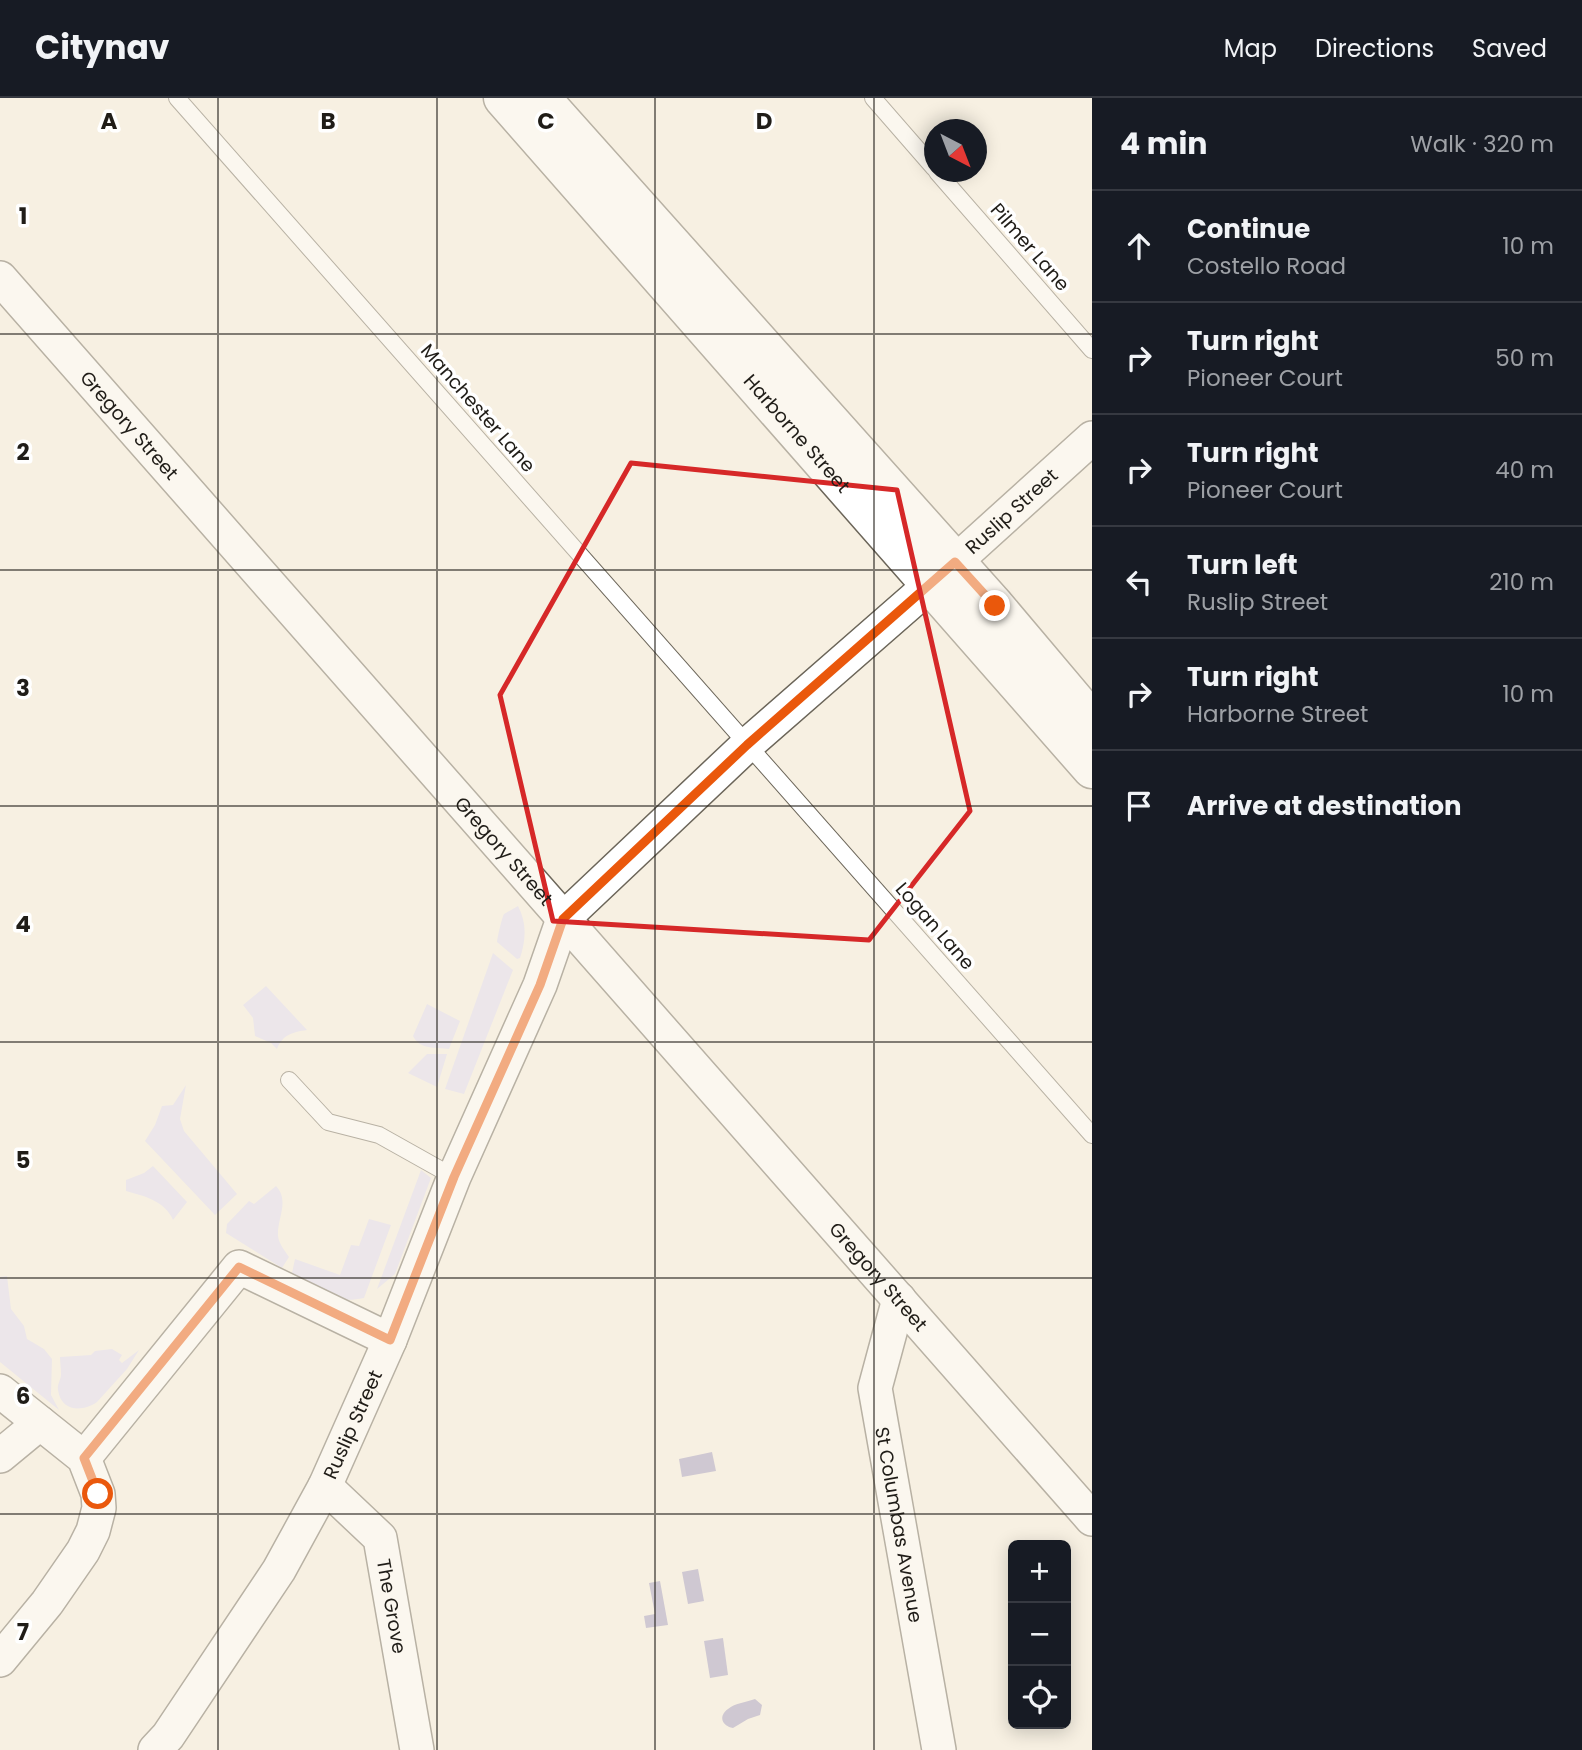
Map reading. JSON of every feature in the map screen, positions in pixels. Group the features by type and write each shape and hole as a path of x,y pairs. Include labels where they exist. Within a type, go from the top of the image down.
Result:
{"main road":[{"name":"Harborne Street","path":"503,98 943,573 1092,721"},
{"name":"Harborne Street","path":"541,98 943,573 1092,769"}],"street":[{"name":"Gregory Street","path":"0,278 1092,1518"},
{"name":"Ruslip Street","path":"155,1750 168,1736 279,1570 325,1486 390,1340 454,1177 540,985 563,919 747,745 1092,438"},
{"path":"84,1458 239,1267 390,1340"},
{"name":"St Columbas Avenue","path":"899,1299 875,1388 939,1750"},
{"path":"0,1391 84,1458 98,1494 99,1508 93,1531 83,1550 47,1603 0,1660"},
{"path":"0,1457 40,1423"},
{"name":"The Grove","path":"325,1486 380,1538 417,1750"}],"lane":[{"name":"Manchester Lane","path":"177,98 747,745"},
{"name":"Pilmer Lane","path":"873,98 924,156"},
{"name":"Pilmer Lane","path":"946,182 1092,350"},
{"name":"Logan Lane","path":"747,745 1092,1135"},
{"path":"289,1080 328,1122 379,1135 454,1177"}],"highlighted area":[{"path":"631,463 897,490 970,811 869,940 553,921 500,695"}],"shaded area":[{"path":"518,906 525,932 520,958 517,959 497,942 504,914"},
{"path":"493,953 513,970 464,1094 445,1089"},
{"path":"266,986 307,1030 289,1035 277,1049 271,1043 255,1036 253,1018 243,1005"},
{"path":"427,1004 460,1021 449,1049 424,1046 413,1036"},
{"path":"427,1054 447,1054 437,1087 408,1073"},
{"path":"186,1085 180,1119 184,1131 237,1194 215,1215 145,1141 162,1106 173,1105"},
{"path":"153,1166 187,1202 173,1220 159,1204 147,1197 126,1191 126,1180"},
{"path":"421,1170 431,1178 395,1274 377,1289"},
{"path":"276,1186 283,1204 278,1236 289,1257 282,1268 226,1233 227,1224 249,1201 254,1204"},
{"path":"369,1219 391,1225 364,1298 334,1298 292,1273 295,1259 340,1275 351,1245 359,1246"},
{"path":"7,1276 11,1309 24,1326 27,1339 44,1349 52,1359 51,1395 59,1410 0,1362 0,1277"},
{"path":"112,1349 122,1355 119,1360 122,1363 139,1350 127,1369 97,1402 79,1408 63,1403 58,1390 60,1357 91,1355 95,1351"},
{"path":"712,1452 716,1471 682,1477 679,1459"},
{"path":"698,1569 704,1601 688,1604 682,1572"},
{"path":"660,1581 668,1625 646,1628 644,1616 655,1614 649,1583"},
{"path":"723,1638 728,1675 710,1678 704,1641"},
{"path":"755,1699 762,1705 760,1715 733,1728 724,1723 722,1718 728,1709"}],"route":[{"path":"98,1494 84,1458 239,1267 390,1340 454,1177 540,985 563,919 747,745 955,562 995,606"}]}
